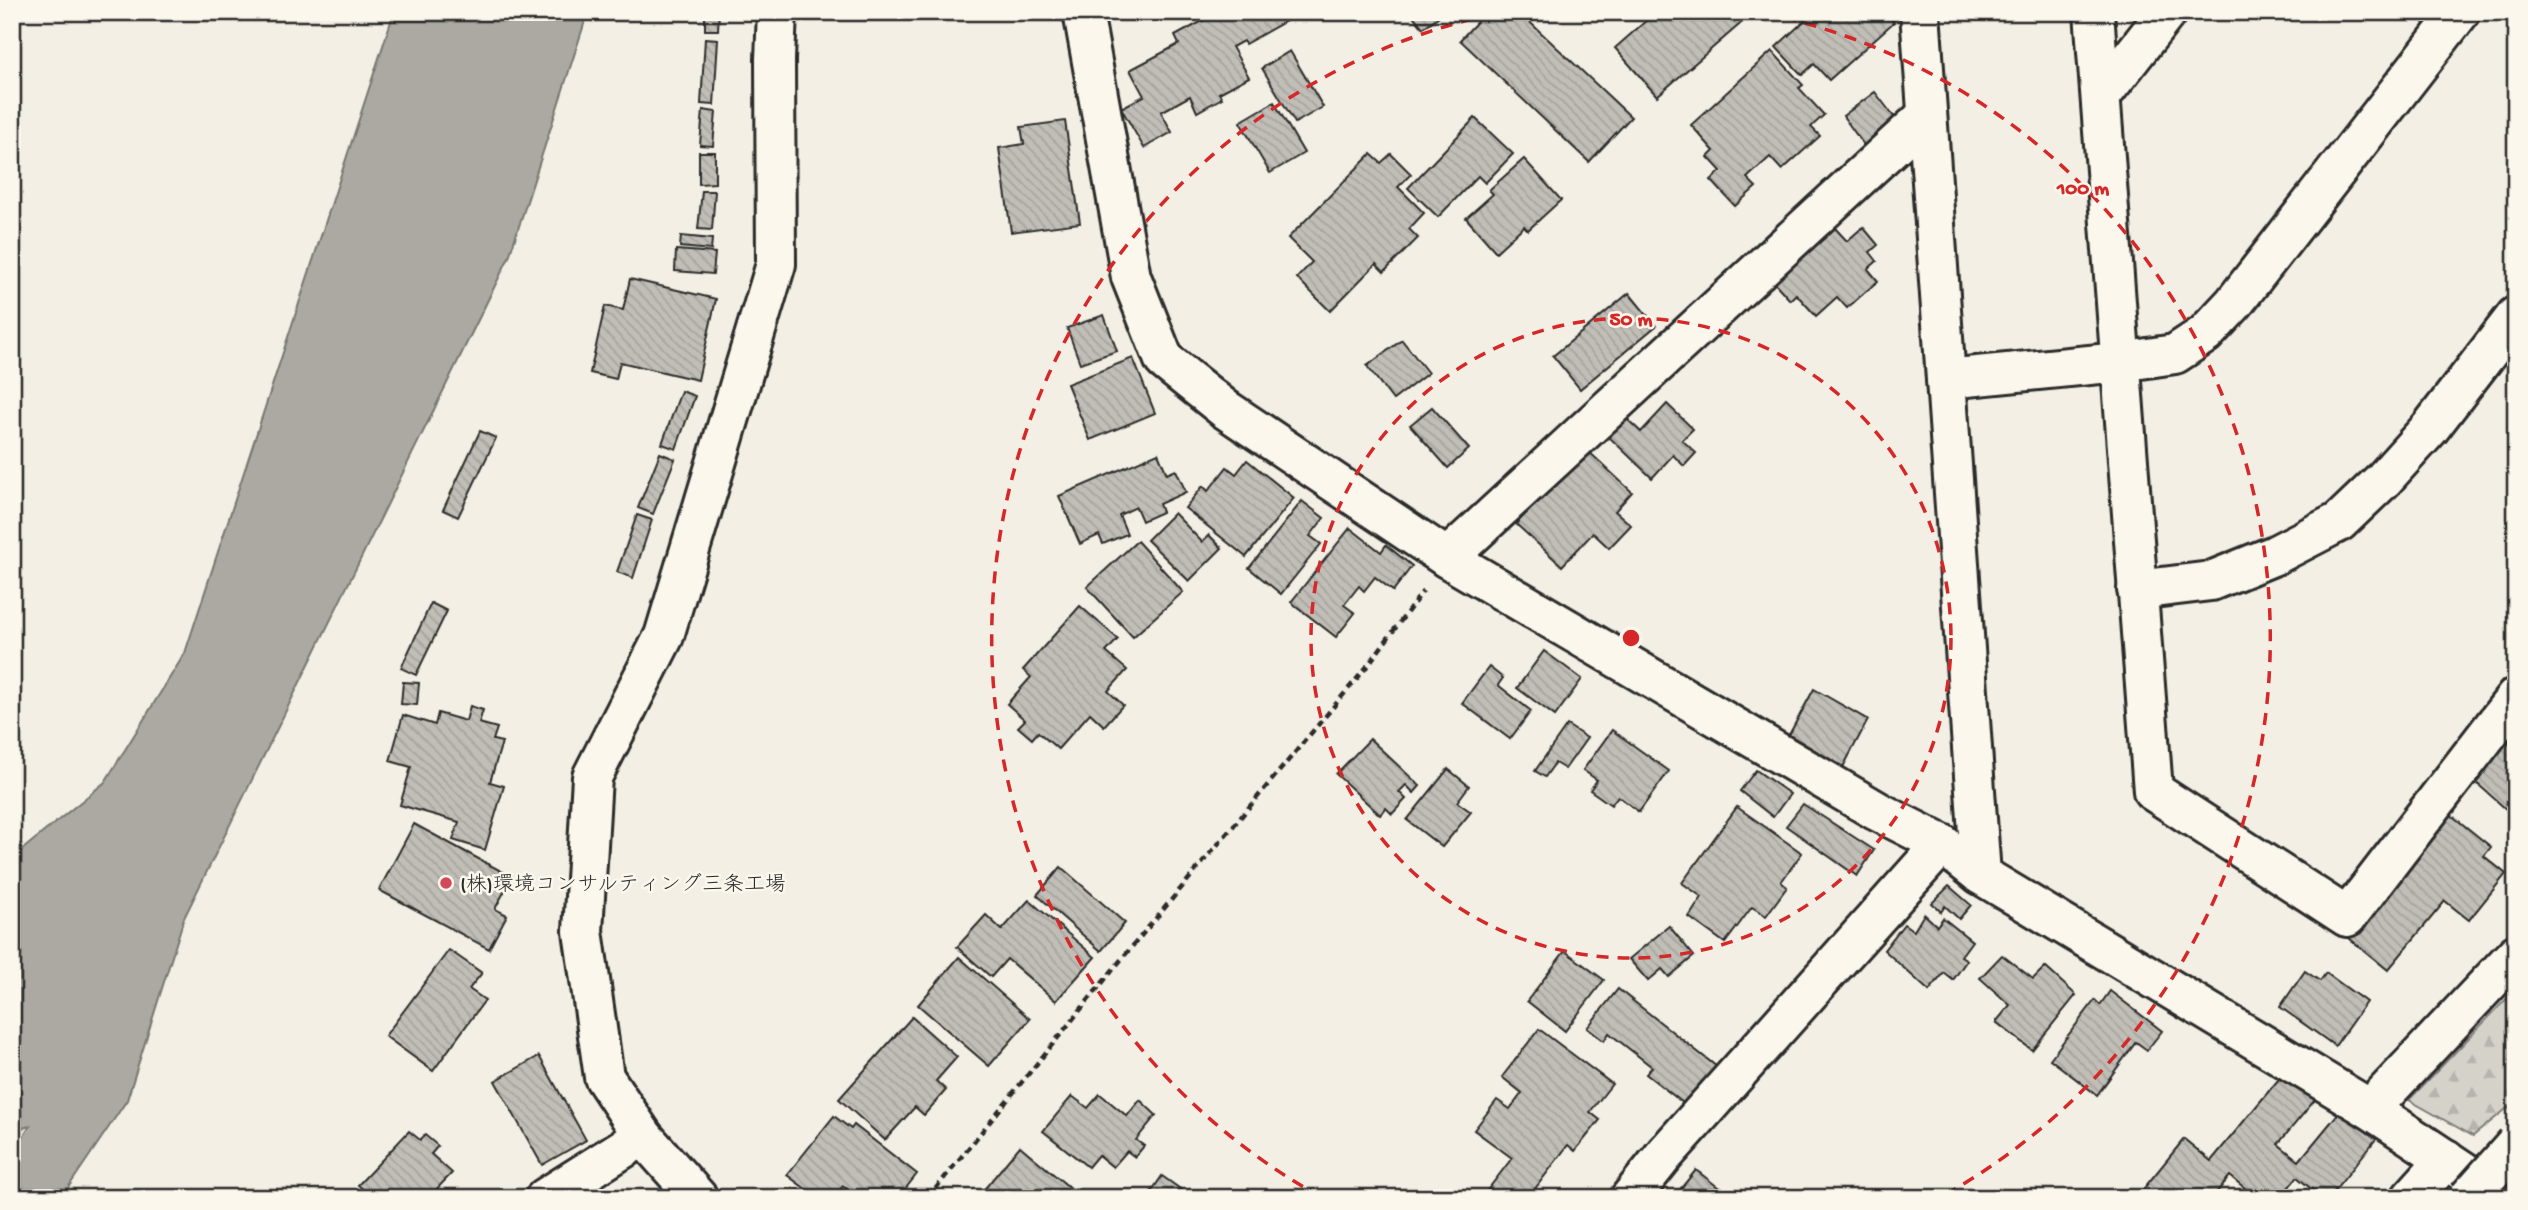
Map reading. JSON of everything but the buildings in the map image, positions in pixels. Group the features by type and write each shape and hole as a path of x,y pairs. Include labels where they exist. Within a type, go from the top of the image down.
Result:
{"main road":[{"path":"698,1198 643,1136 604,1077 583,931 592,777 664,636 776,264 777,12"},
{"path":"1083,12 1131,277 1164,359 1225,409 1447,558 1877,811 1942,844 1981,875 2370,1109 2504,1198"},
{"path":"1920,12 1981,875"},
{"path":"2094,12 2153,791 2347,917 2516,697"},
{"path":"2101,96 2167,12"},
{"path":"1946,379 2175,354 2205,334 2234,303 2460,12"},
{"path":"1447,558 1927,116"},
{"path":"2137,590 2211,580 2275,555 2339,522 2384,479 2430,428 2516,316"},
{"path":"1630,1198 1665,1154 1942,844"},
{"path":"2370,1109 2516,954"},
{"path":"545,1198 643,1136"},
{"path":"2468,1198 2516,1144"},
{"path":"2411,1198 2446,1159"}],"path":[{"path":"928,1198 1120,961 1365,669 1447,558"}],"green space":[{"path":"2516,989 2516,1101 2473,1136 2409,1100"}],"shaded area":[{"path":"394,12 588,12 509,257 184,918 127,1100 61,1198 12,1198 12,1154 30,1126 12,1131 12,858 105,782 185,653"}],"place":[{"name":"(株)環境コンサルティング三条工場","path":"446,883"}]}
